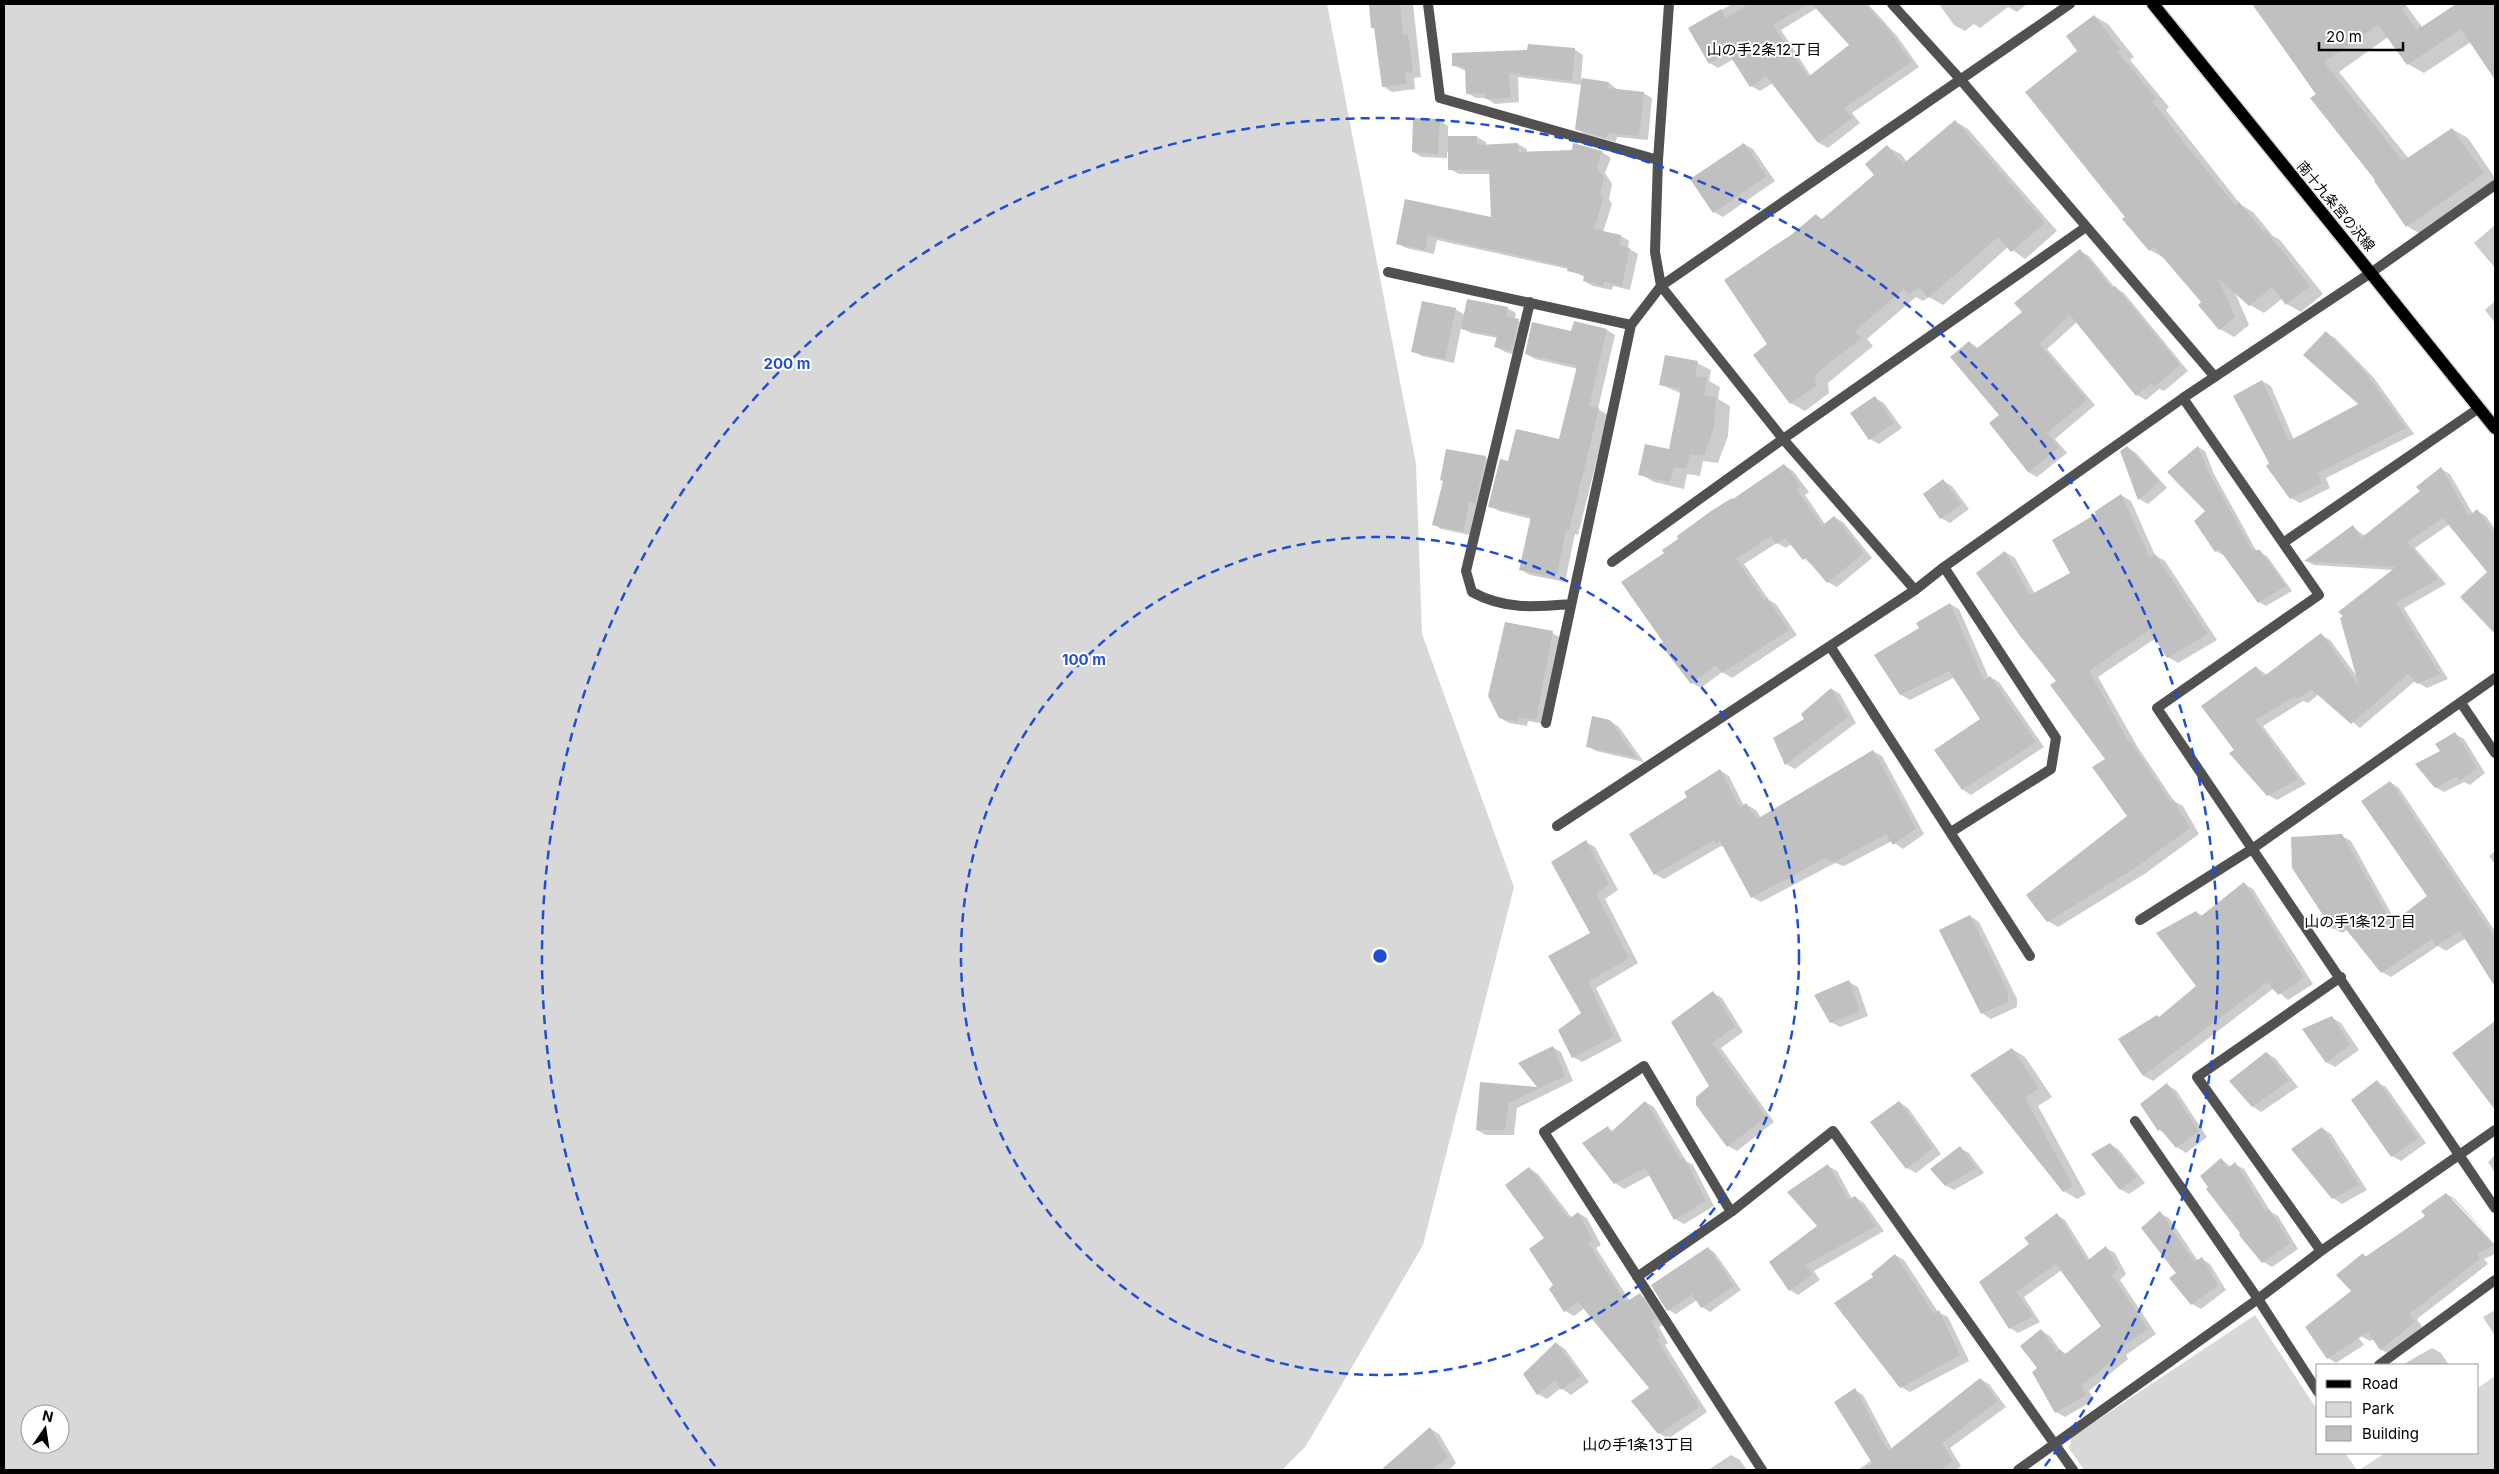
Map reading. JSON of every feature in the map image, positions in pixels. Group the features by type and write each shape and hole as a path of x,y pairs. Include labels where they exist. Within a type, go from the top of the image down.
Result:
{"main road":[{"name":"南十九条宮の沢線","path":"2153,4 2338,235 2372,272 2495,428"}],"street":[{"path":"1428,4 1440,98 1658,160"},
{"path":"1669,4 1658,160 1655,252 1661,286 1783,439 1915,590"},
{"path":"1892,4 1960,79 2214,376"},
{"path":"1546,723 1631,324 1661,286 2070,4"},
{"path":"1557,826 1915,590 1944,567 2214,376 2372,272 2495,185"},
{"path":"1612,562 1783,439 2086,227"},
{"path":"1388,272 1631,324"},
{"path":"1530,302 1466,571 1472,592 1490,602 1529,608 1571,604"},
{"path":"2183,398 2319,595 2157,708 2495,1208"},
{"path":"2283,543 2479,408"},
{"path":"1944,567 2056,738 2051,769 1951,832"},
{"path":"1830,646 2030,956"},
{"path":"2140,920 2252,849 2495,678"},
{"path":"2461,703 2495,753"},
{"path":"2321,1251 2197,1077 2340,977"},
{"path":"1731,1212 1644,1066 1544,1132 1762,1470"},
{"path":"2135,1121 2258,1299 2316,1389"},
{"path":"2018,1470 2258,1299 2321,1251 2495,1130"},
{"path":"1636,1277 1731,1212 1832,1131 2073,1470"},
{"path":"2380,1364 2495,1280"}],"green space":[{"path":"4,4 1327,4 1416,464 1422,634 1514,887 1423,1245 1306,1446 1282,1470 4,1470"},
{"path":"2255,1315 2316,1408 2316,1454 2346,1454 2357,1470 2084,1470 2069,1448 2072,1437"},
{"path":"2495,1376 2495,1470 2359,1470 2383,1454 2479,1454 2479,1387"}],"building":[{"path":"1369,4 1400,4 1403,35 1408,35 1413,72 1405,73 1407,84 1382,87 1374,28 1371,28"},
{"path":"1749,4 1808,4 1773,25 1808,77 1849,45 1812,4 1865,4 1888,29 1911,62 1844,108 1852,118 1818,143 1766,76 1750,87 1728,53 1709,64 1688,28 1721,9 1726,18"},
{"path":"2252,4 2408,4 2401,9 2417,30 2456,4 2495,4 2495,80 2461,29 2407,65 2378,25 2324,62 2403,161 2452,128 2484,173 2406,227 2375,180 2310,98 2316,94"},
{"path":"2094,15 2120,49 2117,51 2156,98 2152,101 2185,144 2235,205 2239,202 2264,232 2266,231 2310,286 2286,305 2272,287 2249,306 2218,278 2235,317 2219,330 2198,305 2201,302 2154,247 2149,251 2122,219 2125,217 2025,92 2077,51 2066,36"},
{"path":"1528,44 1575,48 1572,81 1509,73 1511,98 1485,99 1485,93 1466,94 1465,67 1452,66 1452,53 1527,50"},
{"path":"1582,78 1609,82 1608,88 1644,92 1639,136 1608,133 1606,138 1575,129"},
{"path":"1413,118 1440,119 1438,154 1412,152"},
{"path":"1955,120 2045,223 2011,252 1998,237 1928,298 1919,287 1909,295 1904,289 1855,331 1861,338 1815,375 1816,386 1790,404 1753,355 1767,344 1724,280 1792,234 1816,214 1821,220 1874,175 1865,164 1887,145 1903,164"},
{"path":"1448,136 1477,136 1477,145 1518,143 1518,152 1572,150 1573,143 1602,151 1597,167 1604,178 1600,193 1603,199 1594,229 1621,235 1619,245 1630,248 1622,286 1604,282 1603,286 1583,281 1584,275 1567,271 1568,267 1428,235 1425,250 1396,244 1405,199 1491,217 1489,170 1448,170"},
{"path":"1744,143 1767,176 1713,213 1690,179"},
{"path":"2080,249 2112,288 2115,286 2180,365 2154,387 2151,383 2136,396 2070,315 2039,344 2087,400 2047,433 2059,448 2028,472 1989,423 1999,415 1950,357 1969,341 1976,349 2022,312 2014,303"},
{"path":"1467,299 1508,307 1506,316 1519,319 1511,351 1494,347 1497,336 1461,329"},
{"path":"1422,301 1456,308 1445,359 1411,352"},
{"path":"1574,321 1607,329 1589,406 1599,408 1569,530 1566,530 1556,578 1519,570 1531,516 1488,507 1500,459 1508,461 1516,429 1559,439 1577,366 1525,354 1532,322 1571,331"},
{"path":"2326,331 2365,372 2406,428 2318,473 2322,483 2290,499 2266,466 2269,463 2233,396 2262,380 2289,441 2358,404 2303,355"},
{"path":"1665,355 1698,361 1695,376 1707,378 1704,395 1716,397 1714,427 1704,456 1690,454 1686,469 1674,467 1670,482 1638,475 1645,444 1669,449 1681,389 1659,385"},
{"path":"1875,396 1894,423 1869,440 1850,413"},
{"path":"2127,446 2159,482 2138,500 2120,451"},
{"path":"2198,446 2207,469 2252,550 2260,550 2286,586 2258,603 2219,549 2215,552 2194,521 2205,511 2167,472"},
{"path":"1446,449 1486,456 1475,504 1469,502 1463,532 1432,525 1443,481 1440,480"},
{"path":"1784,464 1801,487 1797,490 1822,526 1834,516 1864,553 1827,583 1806,558 1803,560 1785,538 1776,544 1771,536 1736,559 1764,600 1767,598 1789,630 1722,673 1716,665 1691,684 1660,644 1663,642 1621,582 1664,553 1662,550 1678,539 1677,536 1711,511 1733,499"},
{"path":"2441,467 2469,516 2477,509 2495,535 2495,634 2460,597 2487,572 2443,518 2407,542 2438,579 2396,603 2440,674 2417,684 2408,674 2351,724 2311,689 2298,699 2295,696 2255,720 2298,779 2267,796 2229,753 2234,750 2201,706 2256,666 2263,677 2321,633 2359,686 2340,618 2343,616 2338,612 2396,567 2304,561 2353,525 2361,538 2420,491 2416,487"},
{"path":"1943,479 1961,504 1940,519 1923,494"},
{"path":"2121,494 2150,558 2155,554 2208,634 2167,658 2149,630 2089,671 2129,742 2170,801 2173,799 2190,828 2135,868 2047,922 2026,895 2127,816 2092,767 2105,759 2050,685 2056,681 2020,636 1976,573 2005,551 2030,595 2070,573 2052,540 2096,514 2094,512"},
{"path":"1950,603 1984,681 1990,676 2036,742 1962,790 1934,750 1980,719 1949,671 1900,695 1874,655 1919,628 1916,623"},
{"path":"1505,622 1553,631 1536,720 1519,717 1518,722 1499,718 1488,696"},
{"path":"1831,688 1848,717 1785,765 1773,738 1804,719 1801,714"},
{"path":"1592,716 1610,720 1637,758 1586,747"},
{"path":"2455,732 2477,768 2460,781 2457,776 2435,788 2415,764 2440,751 2435,744"},
{"path":"1873,750 1916,828 1893,845 1886,834 1834,862 1825,858 1751,898 1720,841 1716,844 1714,840 1654,875 1629,834 1687,797 1684,792 1720,769 1740,808 1746,803 1757,819"},
{"path":"2390,781 2495,938 2495,987 2460,931 2436,946 2432,939 2381,973 2341,923 2332,929 2292,868 2291,837 2342,834 2392,923 2427,896 2361,801"},
{"path":"1586,840 1609,884 1596,894 1629,958 1588,982 1614,1036 1572,1058 1558,1030 1581,1013 1548,956 1590,933 1551,862"},
{"path":"2244,882 2304,978 2278,995 2267,982 2143,1076 2118,1039 2157,1015 2159,1017 2196,986 2156,933 2196,911 2200,917"},
{"path":"1970,915 2008,992 2008,1002 1981,1014 1939,930"},
{"path":"1849,980 1860,1011 1830,1023 1814,995"},
{"path":"1713,991 1735,1027 1712,1043 1766,1117 1727,1147 1696,1105 1696,1097 1709,1086 1671,1022"},
{"path":"2332,1016 2350,1045 2326,1063 2302,1029"},
{"path":"2495,1021 2495,1110 2452,1053"},
{"path":"1553,1046 1565,1076 1509,1103 1505,1130 1476,1130 1480,1082 1537,1087 1518,1063"},
{"path":"2012,1048 2039,1088 2025,1098 2073,1186 2063,1192 1970,1075"},
{"path":"2266,1052 2289,1081 2252,1107 2229,1081"},
{"path":"2377,1080 2418,1138 2391,1157 2351,1100"},
{"path":"2167,1083 2199,1131 2176,1148 2160,1129 2158,1131 2140,1104"},
{"path":"1645,1101 1681,1160 1684,1158 1706,1201 1674,1220 1645,1168 1614,1184 1582,1143 1608,1126 1611,1132"},
{"path":"1899,1101 1933,1148 1906,1169 1870,1122"},
{"path":"2322,1127 2359,1185 2332,1199 2291,1149"},
{"path":"2110,1143 2137,1177 2120,1190 2091,1154"},
{"path":"1960,1146 1976,1168 1945,1186 1930,1169"},
{"path":"2221,1158 2228,1168 2235,1162 2266,1212 2269,1209 2290,1243 2262,1263 2206,1189 2208,1187 2200,1176"},
{"path":"1828,1164 1848,1200 1855,1196 1876,1226 1806,1265 1812,1275 1789,1291 1769,1262 1817,1226 1787,1192"},
{"path":"1529,1167 1569,1219 1578,1212 1593,1240 1588,1243 1626,1302 1640,1293 1656,1318 1651,1322 1660,1337 1657,1340 1699,1407 1658,1434 1631,1401 1649,1388 1578,1302 1564,1312 1549,1289 1553,1285 1529,1249 1544,1238 1505,1185"},
{"path":"2446,1193 2495,1245 2477,1254 2480,1259 2409,1314 2415,1322 2380,1350 2368,1332 2327,1359 2305,1327 2351,1291 2336,1275 2363,1253 2365,1257 2425,1216 2421,1211"},
{"path":"2160,1211 2194,1262 2202,1257 2218,1285 2191,1305 2169,1278 2176,1273 2141,1228"},
{"path":"2057,1213 2087,1261 2106,1246 2118,1269 2112,1275 2148,1329 2118,1350 2120,1354 2081,1386 2086,1395 2055,1413 2032,1372 2037,1368 2020,1346 2041,1329 2057,1352 2060,1349 2064,1355 2101,1326 2056,1264 2016,1292 2033,1316 2009,1329 1979,1282 2029,1244 2024,1238"},
{"path":"1708,1247 1734,1286 1701,1308 1692,1294 1667,1311 1651,1285"},
{"path":"1895,1254 1934,1314 1939,1310 1960,1355 1900,1388 1834,1303 1873,1277 1871,1274"},
{"path":"1556,1342 1581,1376 1561,1390 1555,1380 1537,1395 1523,1374"},
{"path":"1980,1378 1998,1401 1942,1443 1953,1461 1941,1470 1863,1470 1872,1463 1834,1402 1855,1388 1888,1451"},
{"path":"1430,1427 1448,1458 1431,1470 1381,1470"}],"district":[{"name":"山の手2条12丁目","path":"1764,50"},
{"name":"山の手1条12丁目","path":"2360,922"},
{"name":"山の手1条13丁目","path":"1638,1445"}]}
